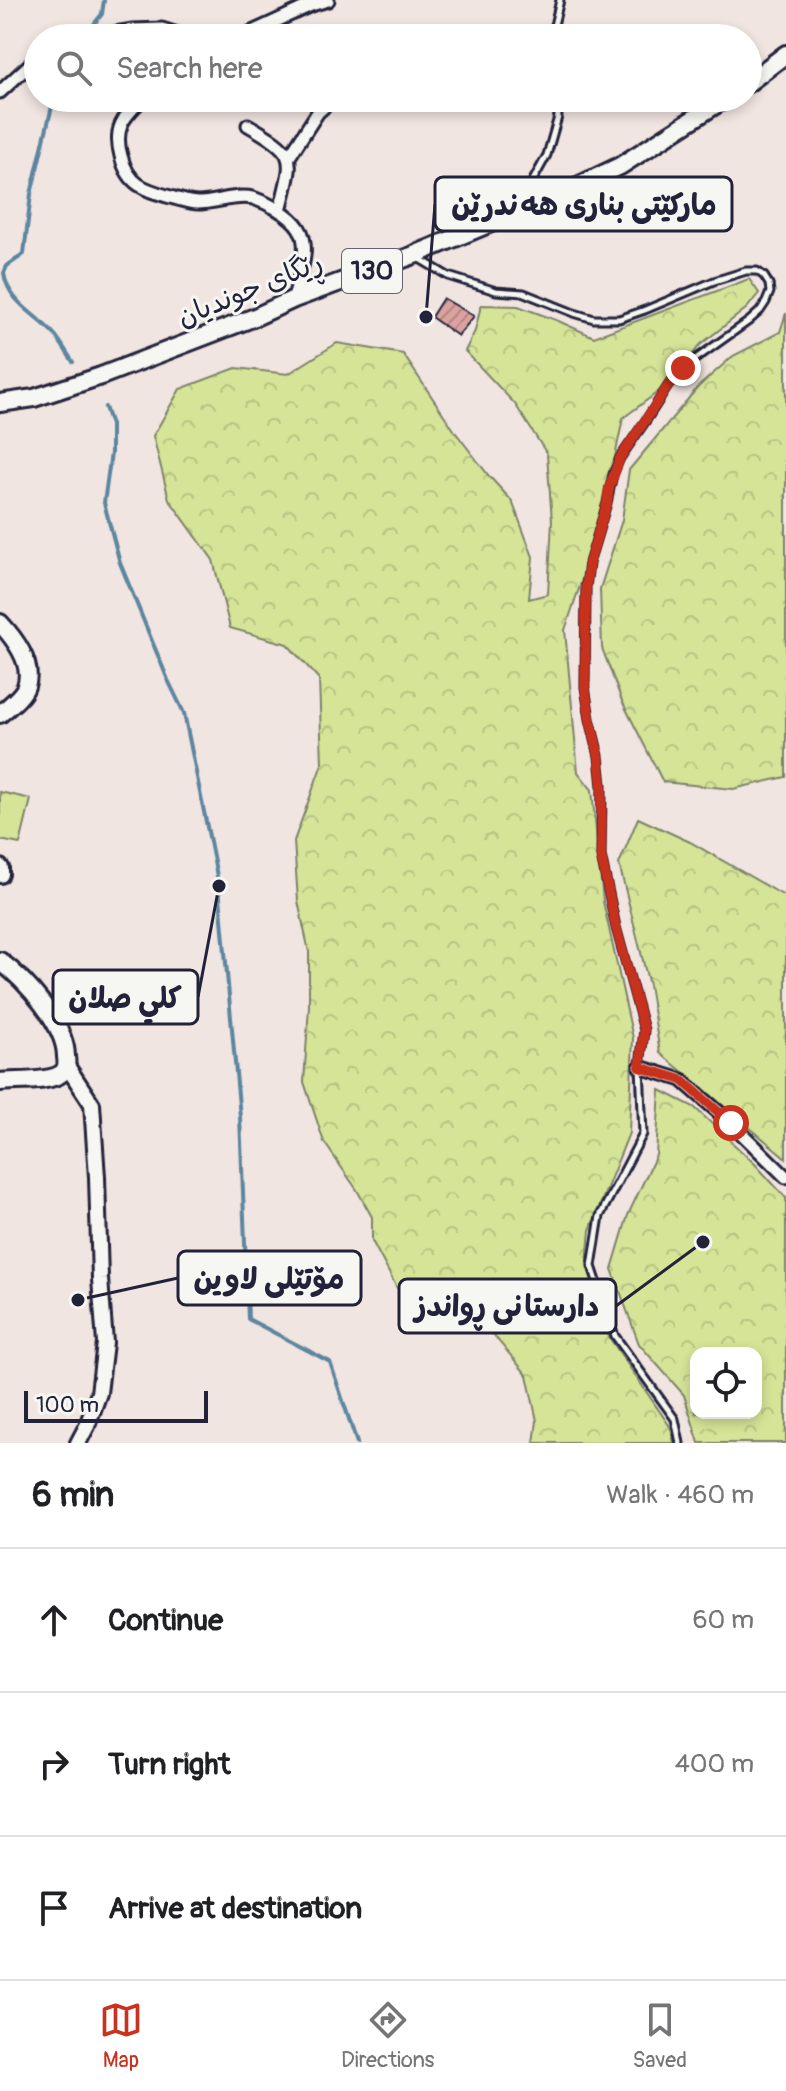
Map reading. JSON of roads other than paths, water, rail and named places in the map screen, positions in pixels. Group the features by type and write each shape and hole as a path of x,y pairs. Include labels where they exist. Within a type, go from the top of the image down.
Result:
{"main road":[{"path":"762,72 786,54"},
{"name":"ڕێگای جوندیان","path":"0,403 34,398 101,376 414,255 620,166 704,112"},
{"path":"0,623 14,638 27,669 26,687 0,714"},
{"path":"0,961 15,972 61,1032 67,1066 64,1072 53,1078 0,1082"}],"street":[{"path":"270,24 328,0"},
{"path":"0,92 24,70"},
{"path":"128,112 119,131 118,146 127,175 137,185 195,203 251,197 280,211 299,228 305,246 294,299"},
{"path":"289,157 318,112"},
{"path":"248,125 275,140 289,157 290,167 280,211"},
{"path":"67,1066 92,1104 105,1343 99,1393 78,1443"},
{"path":"640,1067 682,1080 786,1177"}],"lane":[{"path":"554,24 560,0"},
{"path":"515,213 547,155 557,112"},
{"path":"414,255 448,276 496,291 524,293 594,319 619,319 746,271 757,271 769,284 770,292 760,311 683,368 670,383 620,458 589,563 586,587 585,687 602,786 601,856 616,927 644,1030 640,1067 643,1134 600,1216 592,1266 615,1336 675,1419 680,1443"}],"waterway":[{"path":"94,24 102,14 104,0"},
{"path":"51,112 31,194 24,254 7,266 4,273 17,300 55,335 73,362"},
{"path":"105,407 111,425 111,453 104,503 120,563 184,713 219,886 240,1117 248,1319 330,1362 357,1443"}],"place":[{"name":"مارکێتی بناری هەندرێن","path":"426,317"},
{"name":"كلي صلان","path":"219,886"},
{"name":"دارستانی ڕواندز","path":"703,1242"},
{"name":"مۆتێلی لاوین","path":"78,1300"}]}
